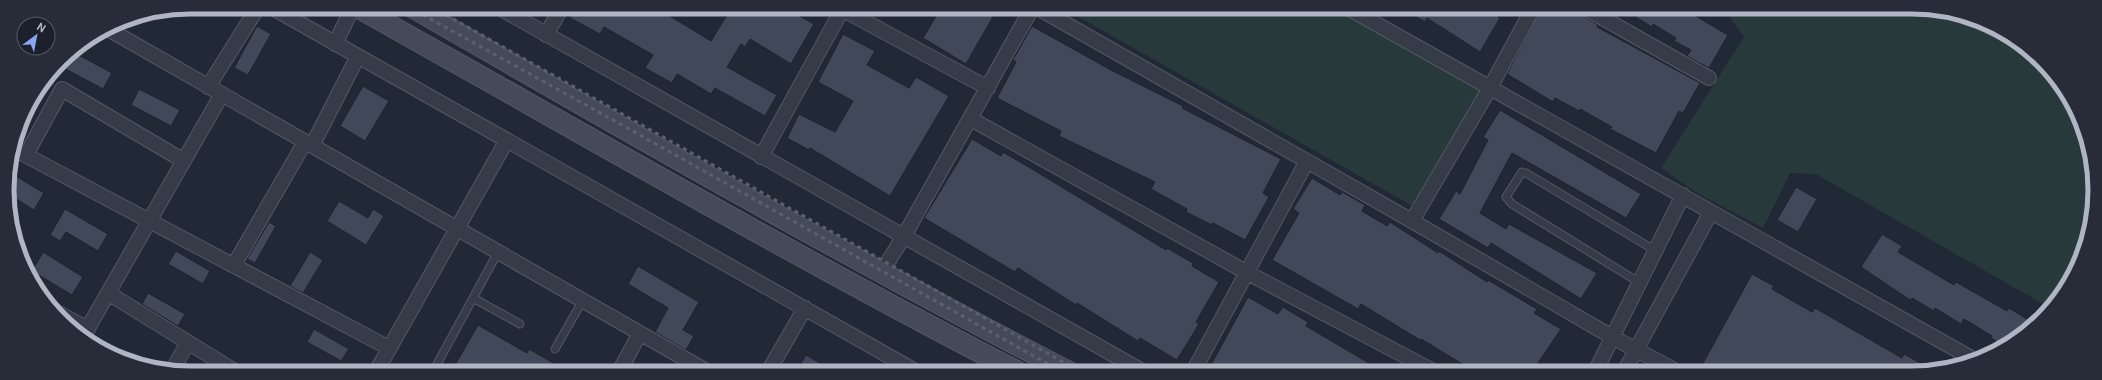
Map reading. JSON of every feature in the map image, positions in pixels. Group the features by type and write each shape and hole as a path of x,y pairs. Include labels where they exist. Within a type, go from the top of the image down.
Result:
{"main road":[{"path":"369,14 750,228 1007,366"},
{"path":"424,14 762,207 952,312 1057,366"}],"street":[{"path":"208,87 254,14"},
{"path":"283,14 906,366"},
{"path":"335,44 350,14"},
{"path":"510,14 1133,366"},
{"path":"546,35 558,14"},
{"path":"761,157 839,14"},
{"path":"853,14 988,88"},
{"path":"881,273 971,119 1029,14"},
{"path":"1048,14 1614,338 1667,366"},
{"path":"1359,14 1969,357"},
{"path":"1412,221 1490,88 1530,14"},
{"path":"1596,14 1709,78"},
{"path":"113,32 698,366"},
{"path":"234,265 308,144 358,56"},
{"path":"184,161 62,89 20,152 389,348"},
{"path":"86,332 222,94"},
{"path":"971,119 1246,272 1424,366"},
{"path":"379,366 507,140"},
{"path":"1196,366 1307,162"},
{"path":"1598,366 1614,338 1683,196"},
{"path":"1627,366 1711,212"},
{"path":"108,293 226,366"},
{"path":"771,366 805,308"},
{"path":"621,366 640,333"},
{"path":"175,366 188,342"}],"lane":[{"path":"1640,283 1512,204 1506,197 1518,176 1522,172 1526,173 1656,251"},
{"path":"436,366 498,252"},
{"path":"473,298 520,324"},
{"path":"555,349 583,300"}],"shaded area":[{"path":"1074,14 1342,14 1482,91 1414,207"},
{"path":"1727,14 1924,14 1946,17 1969,23 1990,32 2019,50 2052,83 2070,112 2082,144 2088,178 2088,202 2085,224 2079,247 2070,268 2052,297 2045,305 1816,174 1790,173 1763,228 1699,194 1661,168 1744,37"}],"building":[{"path":"572,14 667,14 711,41 728,14 796,14 814,24 791,64 750,39 745,47 741,44 727,67 777,95 765,116 715,88 711,94 677,74 672,83 645,68 653,55 604,27 600,34 570,18"},
{"path":"937,14 995,14 966,64 923,38"},
{"path":"1411,14 1500,14 1498,17 1500,18 1480,52 1427,18 1425,22"},
{"path":"1538,14 1580,14 1598,25 1597,27 1700,83 1683,113 1679,111 1656,153 1610,129 1612,127 1580,109 1579,111 1555,98 1553,102 1507,74"},
{"path":"1631,14 1692,14 1728,35 1709,68 1687,56 1691,50 1674,41 1676,38 1653,24 1652,27"},
{"path":"257,26 271,34 248,75 234,68"},
{"path":"1032,26 1109,69 1183,106 1182,108 1281,159 1263,193 1269,197 1245,240 1213,223 1212,225 1186,212 1187,209 1151,189 1155,182 1059,136 1061,131 997,98 1016,62 1013,60"},
{"path":"843,34 875,51 867,65 909,88 916,77 949,96 890,196 810,148 809,150 787,138 799,114 835,132 853,101 818,82"},
{"path":"78,55 112,73 103,89 64,68"},
{"path":"363,86 389,101 365,141 340,126"},
{"path":"139,89 180,110 171,126 131,105"},
{"path":"1500,110 1641,194 1626,218 1512,153 1480,213 1506,229 1509,224 1597,273 1581,299 1491,243 1488,248 1439,219 1456,191 1460,194 1488,140 1483,137"},
{"path":"972,139 1001,156 1003,152 1166,250 1167,248 1193,263 1192,266 1219,282 1196,322 1199,324 1177,360 1140,338 1138,341 1077,303 1076,305 1018,268 1015,272 924,218"},
{"path":"14,175 44,193 34,210 14,198"},
{"path":"1312,178 1340,195 1342,192 1365,205 1362,211 1387,226 1390,222 1487,282 1488,280 1537,309 1534,313 1561,329 1536,366 1463,366 1464,365 1361,304 1358,309 1272,260 1299,213 1293,209"},
{"path":"1796,187 1817,199 1798,232 1777,220"},
{"path":"339,201 368,218 373,209 384,216 366,245 327,221"},
{"path":"65,209 108,234 98,251 66,232 60,241 50,235"},
{"path":"269,222 276,226 255,263 247,259"},
{"path":"1882,234 1902,246 1898,252 1954,285 1956,282 2007,311 2009,308 2029,321 2019,330 1999,343 1991,338 1992,336 1964,319 1961,324 1935,308 1934,311 1912,298 1910,300 1861,267"},
{"path":"176,251 210,271 203,284 168,264"},
{"path":"43,252 83,277 72,295 35,273 33,269"},
{"path":"310,252 323,260 303,293 290,286"},
{"path":"638,266 699,302 683,330 694,336 686,350 655,332 668,308 628,284"},
{"path":"1752,274 1774,286 1772,289 1812,312 1815,308 1902,358 1904,354 1925,366 1704,366 1702,365"},
{"path":"148,293 185,314 178,326 142,304"},
{"path":"1248,297 1278,314 1283,307 1308,322 1306,326 1374,366 1210,366"},
{"path":"478,325 527,353 529,349 559,366 454,366"},
{"path":"314,329 349,349 341,361 307,342"},
{"path":"806,355 825,366 800,366"}],"railway":[{"path":"422,14 1051,366"},
{"path":"444,14 1070,366"}]}
